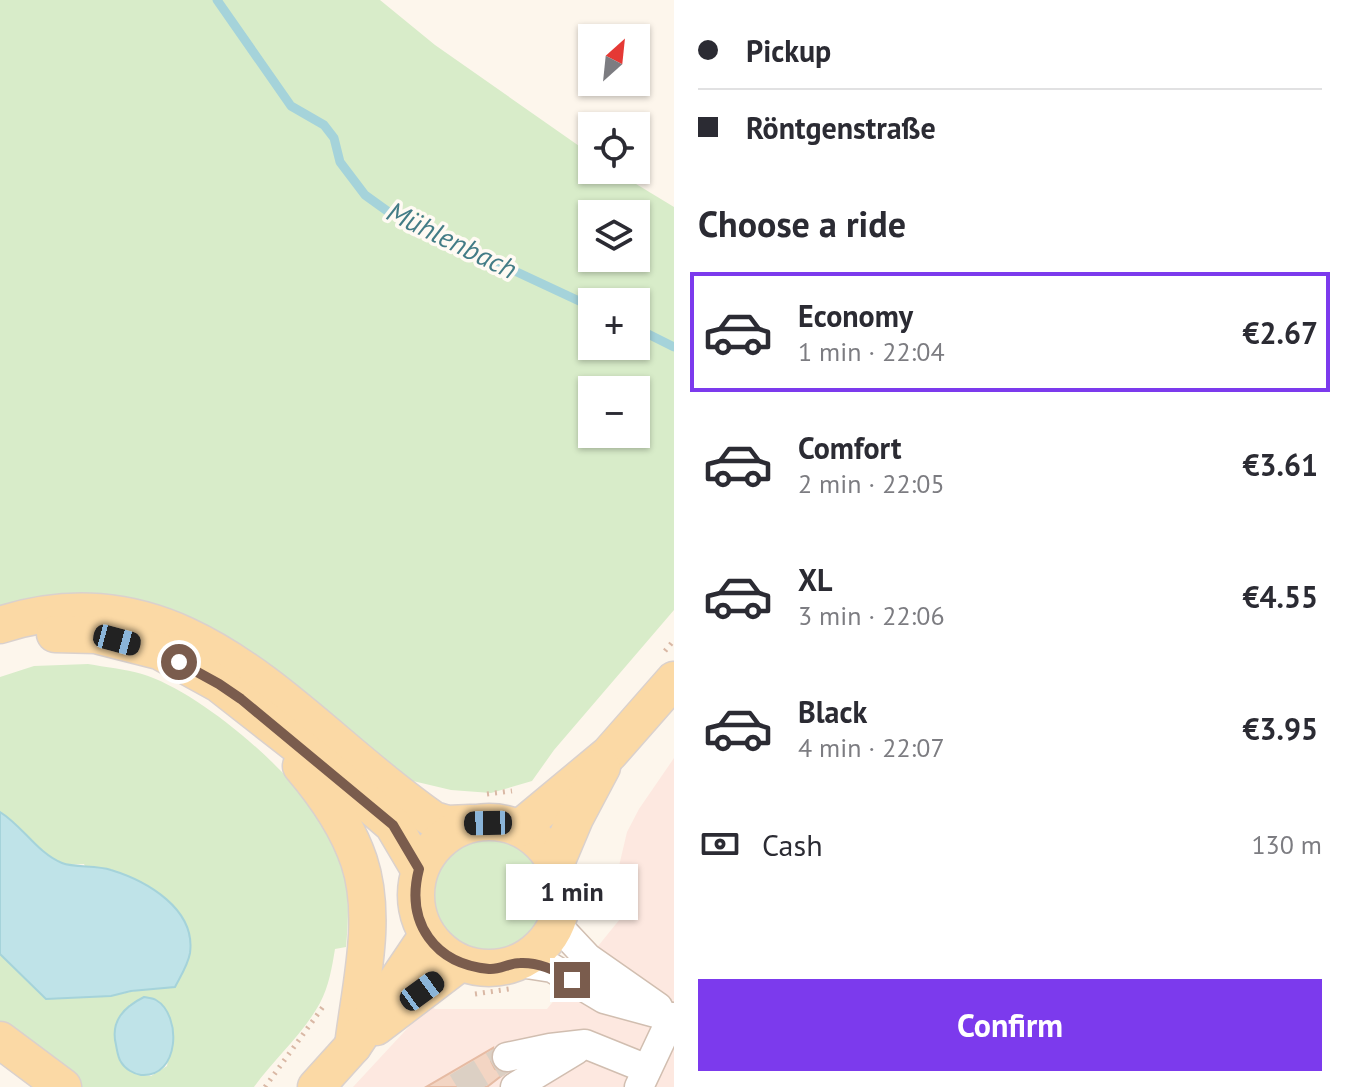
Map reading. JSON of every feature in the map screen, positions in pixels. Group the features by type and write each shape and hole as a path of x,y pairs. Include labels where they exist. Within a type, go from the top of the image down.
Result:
{"main road":[{"path":"0,625 27,616 95,611 131,615 159,623 200,641 241,666 434,820 447,824 471,823 504,822 520,828 542,843 556,863 563,901 557,925 538,951 520,963 493,969 460,963 444,954 427,936 416,907 419,869 434,846 447,834 471,823"},
{"path":"0,647 39,634 96,635 159,651 241,699 393,825 419,869"},
{"path":"520,828 609,754 674,680"},
{"path":"241,699 322,791 344,828 359,862 366,905 364,956 353,1046"},
{"path":"556,863 575,818 609,754"},
{"path":"316,1087 353,1046 427,936"},
{"path":"353,1046 460,963"},
{"path":"0,1040 63,1087"}],"street":[{"path":"557,925 588,958 673,1017"},
{"path":"520,963 552,968 604,999 673,1017"},
{"path":"507,1057 585,1044 643,1078 673,1017"},
{"path":"515,1087 585,1044"}],"path":[{"path":"265,1087 314,1022 327,999"}],"shaded area":[{"path":"674,758 674,1087 353,1087 429,1005 435,1009 547,1009 620,919 619,866 627,832"}],"green space":[{"path":"0,0 380,0 435,45 578,145 578,184 636,184 674,207 674,610 554,750 532,781 491,793 451,790 396,777 253,664 0,618"},
{"path":"88,664 135,672 168,685 226,722 255,746 307,799 326,826 338,850 347,886 346,947 335,949 326,990 313,1014 254,1087 77,1087 0,1030 0,954 47,999 111,996 140,990 84,864 65,865 50,857 0,812 0,677 34,666","holes":["144,997 155,1001 168,1015 171,1024 167,1066 151,1076 135,1074 129,1005"]},
{"path":"489,840 510,845 528,856 539,874 544,895 539,916 528,934 510,945 489,950 468,945 450,934 439,916 434,895 439,874 450,856 468,845"}],"water":[{"path":"0,812 37,846 62,863 105,868 125,875 153,889 177,910 190,937 190,953 175,987 111,996 46,999 0,954"},
{"path":"144,997 155,999 164,1008 170,1018 173,1044 170,1057 163,1067 154,1073 141,1075 123,1065 118,1056 115,1029 120,1016 130,1005"}],"building":[{"path":"493,1048 491,1061 495,1069 505,1073 487,1087 426,1087"}],"waterway":[{"name":"Mühlenbach","path":"217,0 291,106 324,125 334,138 340,162 365,195 390,213 578,300"},
{"name":"Mühlenbach","path":"650,335 674,347"}],"tunnel":[{"path":"457,1087 507,1057"}],"route":[{"path":"179,662 241,699 393,825 419,869 416,907 423,928 444,954 460,963 493,969 520,963 552,968 572,980"}]}
